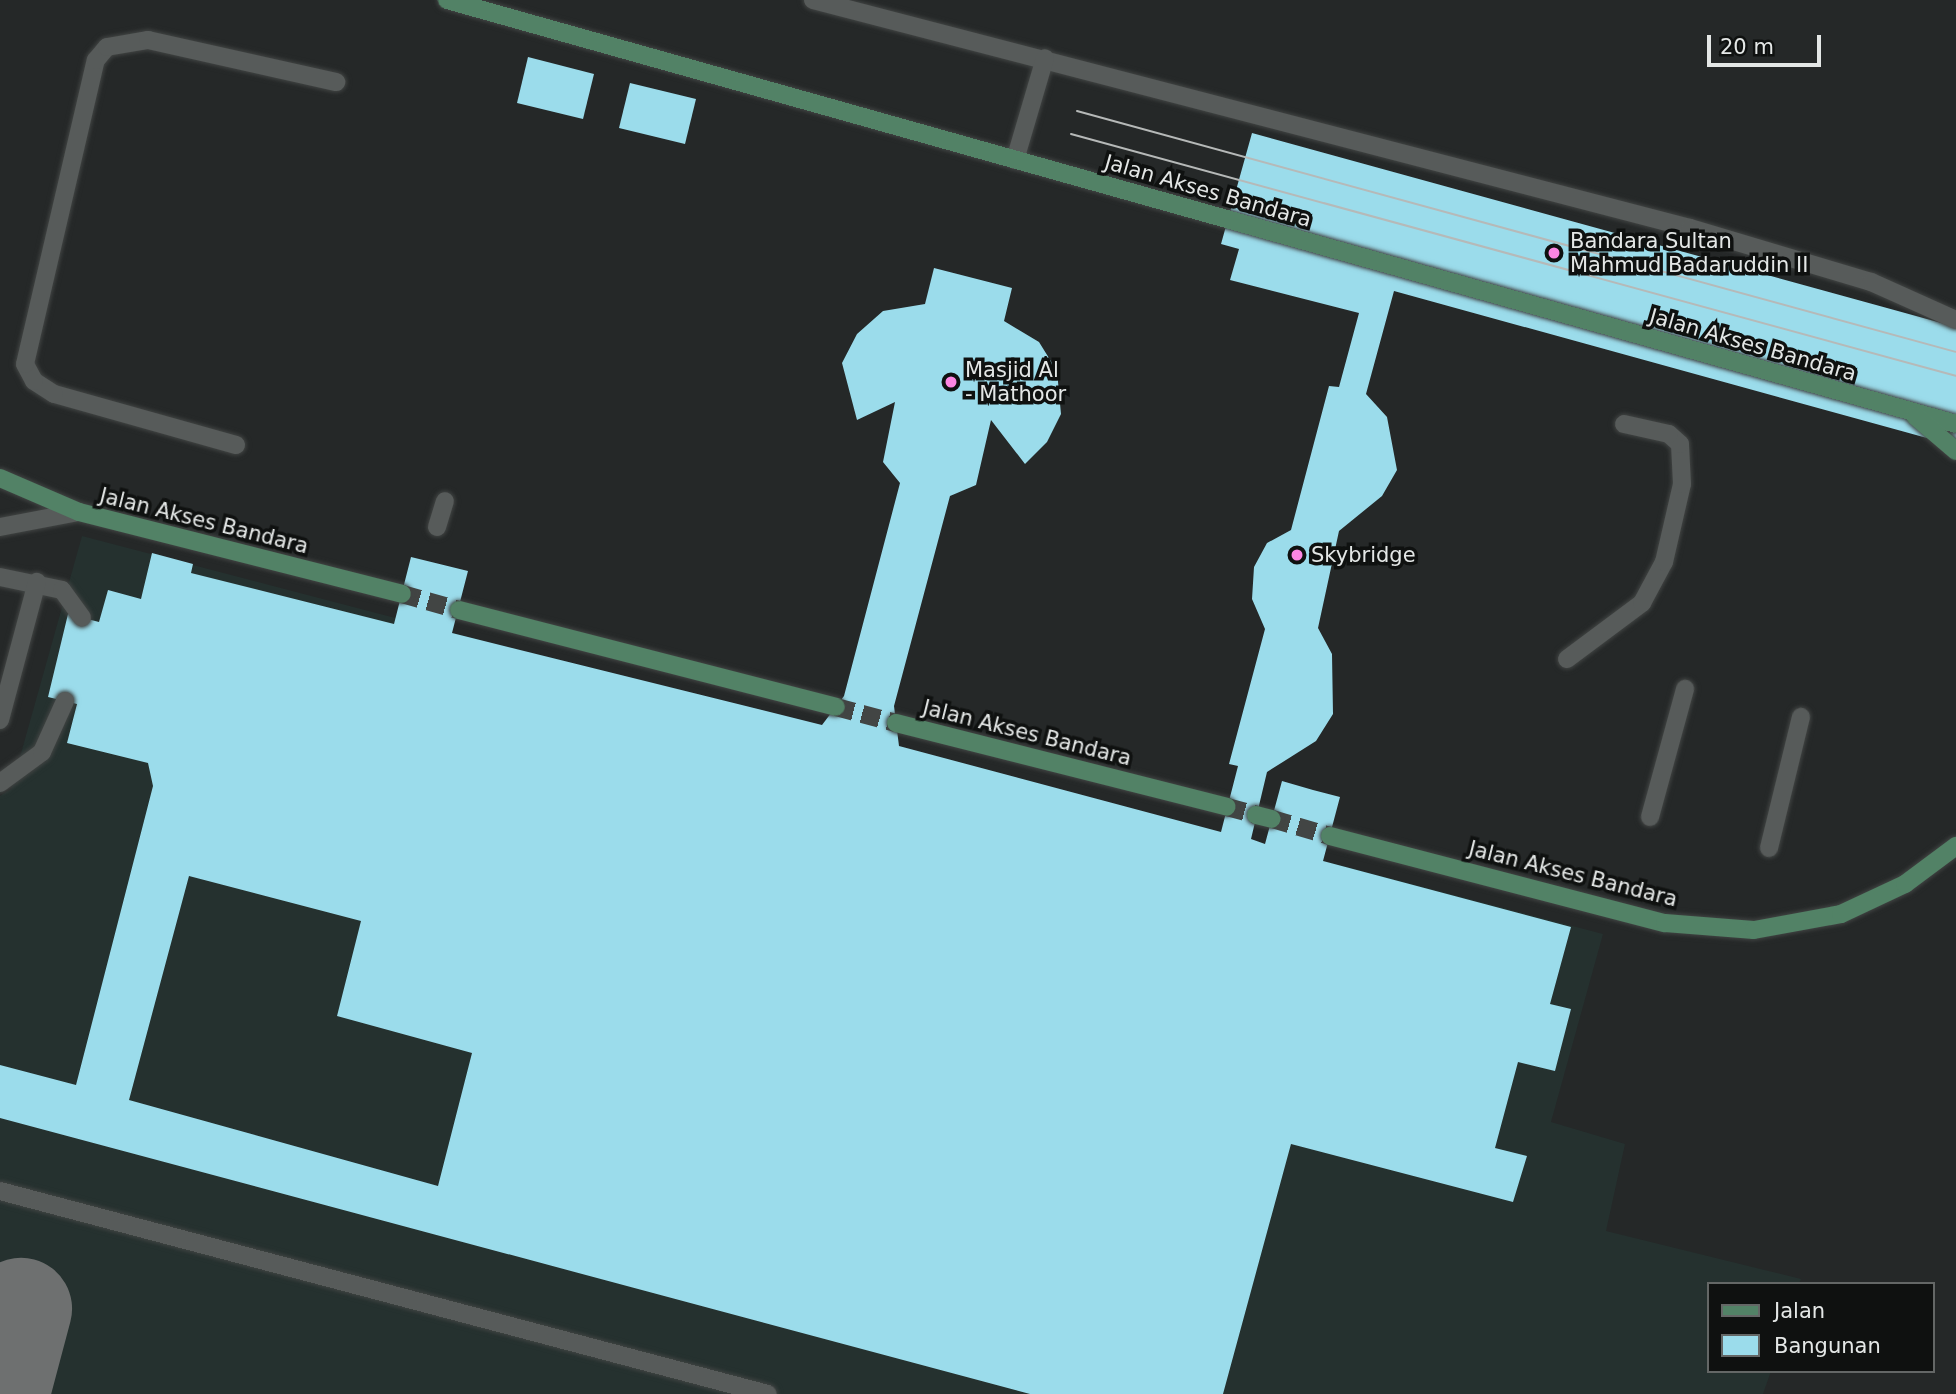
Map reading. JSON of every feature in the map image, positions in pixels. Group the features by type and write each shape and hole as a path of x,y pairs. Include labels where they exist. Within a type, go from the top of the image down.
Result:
{"street":[{"name":"Jalan Akses Bandara","path":"447,0 1956,424"},
{"path":"1910,412 1956,451"},
{"name":"Jalan Akses Bandara","path":"0,478 79,512 402,594"},
{"path":"458,610 836,707"},
{"name":"Jalan Akses Bandara","path":"896,723 1227,807"},
{"name":"Jalan Akses Bandara","path":"1330,836 1665,923 1754,930 1842,914 1905,884 1956,846"}],"lane":[{"path":"813,0 1045,58 1690,228 1871,282 1956,320"},
{"path":"236,444 54,394 34,382 25,364 96,60 107,47 148,40 336,82"},
{"path":"1015,160 1045,58"},
{"path":"1567,659 1642,603 1664,562 1682,484 1680,444 1669,434 1624,424"},
{"path":"437,527 444,501"},
{"path":"0,527 79,512"},
{"path":"0,577 37,582 62,590 82,618"},
{"path":"0,720 37,582"},
{"path":"1650,817 1685,689"},
{"path":"0,783 42,752 65,701"},
{"path":"1769,848 1801,717"},
{"path":"0,1191 768,1394"}],"shaded area":[{"path":"82,536 1603,934 1551,1122 1625,1144 1606,1231 1801,1279 1800,1282 1708,1282 1708,1373 1770,1373 1763,1394 0,1394 0,796 11,789"}],"building":[{"path":"528,57 594,74 583,119 517,103"},
{"path":"630,83 696,99 685,144 619,128"},
{"path":"1252,133 1956,327 1956,446 1394,291 1366,394 1387,417 1397,470 1382,496 1339,531 1318,628 1332,654 1333,714 1316,741 1267,772 1251,839 1265,844 1282,781 1340,797 1323,861 1571,927 1550,1004 1571,1009 1555,1071 1518,1062 1495,1148 1527,1156 1513,1202 1291,1144 1223,1394 1030,1394 0,1118 0,1065 76,1085 153,786 148,763 67,743 77,704 48,697 68,614 99,622 108,590 141,599 152,553 193,564 191,573 394,624 411,557 468,571 452,633 822,725 844,696 900,483 883,462 895,402 857,420 842,363 857,334 883,311 925,304 934,268 1012,288 1004,321 1039,342 1057,371 1061,414 1047,442 1025,464 991,420 976,485 950,496 894,706 899,746 1221,832 1238,766 1229,764 1265,629 1252,599 1254,567 1267,543 1291,530 1329,386 1339,387 1359,313 1230,280 1239,249 1221,244","holes":["189,876 361,921 337,1016 472,1053 438,1186 129,1100"]}],"taxiway":[{"path":"0,1388 21,1309"}],"tunnel":[{"path":"402,594 459,610"},
{"path":"836,707 896,723"},
{"path":"1227,807 1256,815"},
{"path":"1272,819 1330,836"}],"tram line":[{"path":"1077,111 1956,352"},
{"path":"1071,134 1956,376"}],"place":[{"name":"Bandara Sultan Mahmud Badaruddin II","path":"1554,253"},
{"name":"Masjid Al - Mathoor","path":"951,382"},
{"name":"Skybridge","path":"1297,555"}]}
